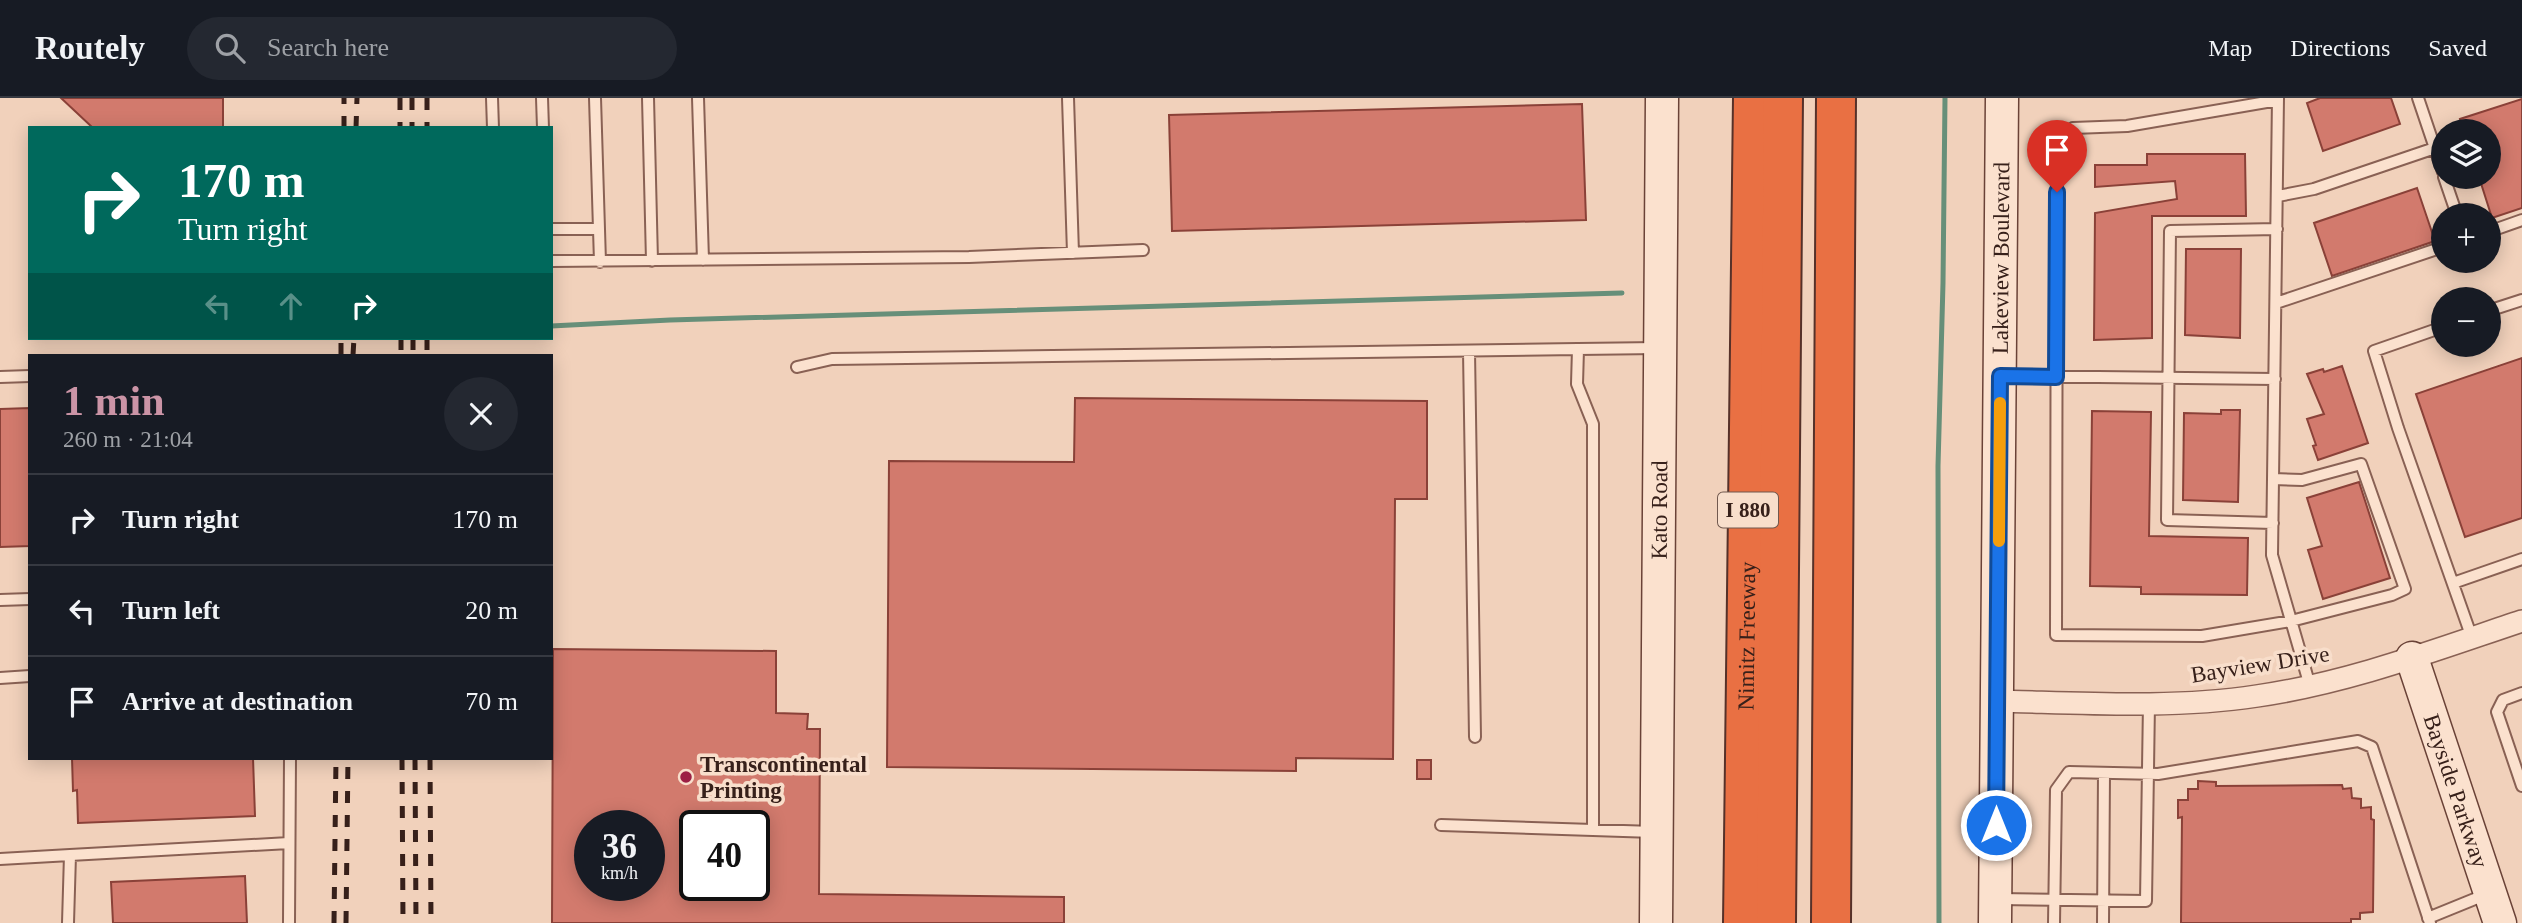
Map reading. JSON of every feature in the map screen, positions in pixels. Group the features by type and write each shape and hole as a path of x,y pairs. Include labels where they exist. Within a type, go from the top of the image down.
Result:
{"highway":[{"name":"Nimitz Freeway","path":"1743,923 1753,98"},
{"name":"I 880","path":"1776,923 1783,98"},
{"path":"1831,923 1836,98"}],"street":[{"name":"Kato Road","path":"1656,923 1662,98"},
{"name":"Lakeview Boulevard","path":"1995,911 2003,98"},
{"name":"Bayview Drive","path":"1997,701 2203,702 2256,696 2310,687 2522,621"},
{"name":"Bayside Parkway","path":"2413,657 2500,923"}],"lane":[{"path":"492,98 493,126"},
{"path":"542,98 543,126"},
{"path":"595,98 600,262"},
{"path":"648,98 652,261"},
{"path":"698,98 703,261"},
{"path":"1068,98 1073,253"},
{"path":"2418,98 2431,136"},
{"path":"2273,480 2302,480 2361,464 2405,589 2392,595 2291,621 2202,636 2056,635 2057,139 2073,128 2127,126 2278,99 2272,555 2291,621 2310,687"},
{"path":"2277,196 2314,189 2431,149"},
{"path":"2501,227 2522,220"},
{"path":"553,229 599,229"},
{"path":"2273,523 2167,520 2168,377 2170,231 2277,229"},
{"path":"553,261 953,257 1143,250"},
{"path":"2276,303 2431,251"},
{"path":"2501,307 2522,300"},
{"path":"2431,331 2374,351 2398,428 2472,638"},
{"path":"797,367 832,359 1660,348"},
{"path":"1578,349 1577,384 1593,424 1593,830"},
{"path":"1469,351 1475,737"},
{"path":"0,377 28,376"},
{"path":"2000,376 2275,379"},
{"path":"2453,583 2522,559"},
{"path":"0,600 28,599"},
{"path":"0,678 28,676"},
{"path":"2522,693 2503,700 2497,712 2522,786"},
{"path":"1995,911 2055,900 2146,901 2149,703"},
{"path":"2054,923 2056,790 2069,772 2149,774 2358,741 2372,747 2429,921 2490,893"},
{"path":"289,923 290,760"},
{"path":"2103,923 2104,773"},
{"path":"1441,825 1657,832"},
{"path":"0,859 289,842"},
{"path":"68,923 70,855"}],"building":[{"path":"61,98 223,98 223,126 91,126"},
{"path":"2320,98 2391,98 2400,124 2323,151 2307,103"},
{"path":"2522,99 2522,208 2501,215 2501,203 2487,203 2483,189 2501,189 2501,119 2460,119"},
{"path":"1582,104 1586,220 1172,231 1169,115"},
{"path":"2147,154 2245,154 2246,216 2152,216 2152,338 2094,340 2095,213 2177,199 2175,181 2095,187 2095,165 2147,165"},
{"path":"2417,188 2431,229 2431,242 2332,276 2314,223"},
{"path":"2186,249 2241,249 2240,338 2185,335"},
{"path":"2522,358 2522,518 2465,537 2416,394"},
{"path":"2342,366 2368,443 2318,460 2307,419 2324,414 2307,374"},
{"path":"1075,398 1427,401 1427,499 1395,499 1393,759 1296,758 1296,771 887,767 889,461 1074,462"},
{"path":"28,408 28,546 0,547 0,409"},
{"path":"2221,410 2240,410 2238,502 2183,500 2184,413 2221,414"},
{"path":"2092,411 2151,412 2149,536 2248,538 2247,595 2141,594 2141,587 2090,586"},
{"path":"2359,482 2390,578 2323,599 2308,550 2322,546 2307,498"},
{"name":"Transcontinental Printing","path":"553,649 776,651 776,713 808,714 807,729 820,729 819,894 1064,897 1064,923 552,923"},
{"path":"72,760 253,760 255,816 78,823 77,790 73,791"},
{"path":"1417,760 1431,760 1431,779 1417,779"},
{"path":"2198,781 2216,782 2216,786 2342,785 2343,789 2351,788 2352,798 2361,799 2361,808 2371,807 2371,819 2374,820 2373,912 2360,913 2360,919 2351,919 2351,923 2181,923 2182,817 2178,818 2178,800 2188,800 2188,789 2198,789"},
{"path":"245,876 247,923 113,923 111,882"}],"waterway":[{"path":"1939,923 1938,466 1945,98"},
{"path":"553,326 670,320 1622,293"}],"railway":[{"path":"344,98 344,126"},
{"path":"356,126 357,98"},
{"path":"400,98 400,126"},
{"path":"412,98 412,126"},
{"path":"427,98 427,126"},
{"path":"341,340 341,354"},
{"path":"353,354 354,340"},
{"path":"401,340 401,354"},
{"path":"413,340 413,354"},
{"path":"427,340 427,354"},
{"path":"334,923 336,760"},
{"path":"346,923 348,760"},
{"path":"402,760 403,923"},
{"path":"415,760 416,923"},
{"path":"430,760 431,923"}],"slow traffic":[{"path":"1999,541 2000,403"}],"place":[{"name":"Transcontinental Printing","path":"686,777"}],"route":[{"path":"1996,825 2000,376 2056,377 2057,192"}]}
